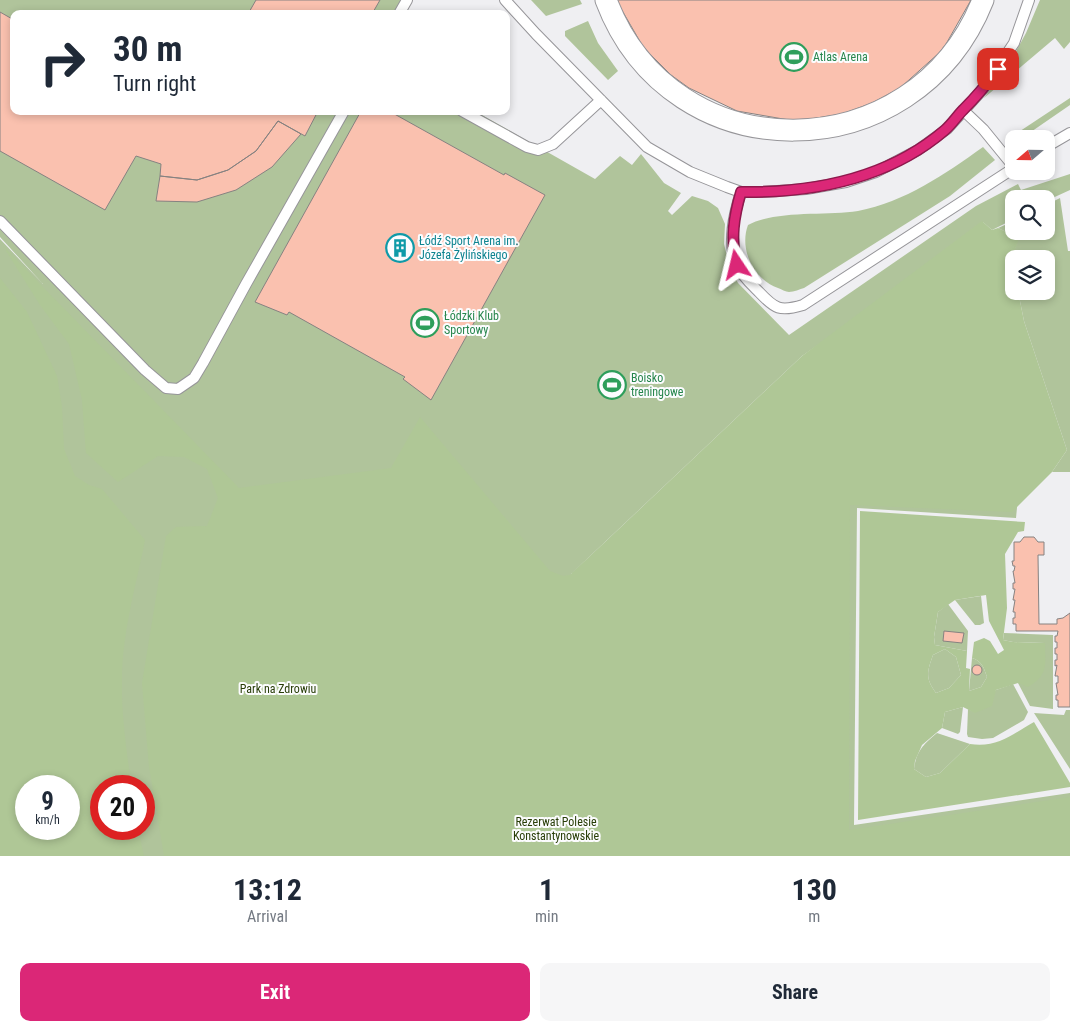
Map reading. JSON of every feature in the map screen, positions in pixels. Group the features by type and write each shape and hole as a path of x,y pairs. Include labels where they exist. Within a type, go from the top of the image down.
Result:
{"street":[{"path":"606,0 622,32 642,61 666,84 684,97 704,109 736,122 770,129 803,130 828,128 862,119 889,107 914,92 936,73 956,50 972,25 983,0"}],"lane":[{"path":"505,0 647,147 690,172 741,192 806,189 846,182 876,172 918,150 947,129 984,88 1014,44 1029,0"},
{"path":"469,115 527,147 538,150 553,144 601,100"},
{"path":"963,110 983,129 1005,156"},
{"path":"0,221 145,370 166,388 178,389 194,378 204,363 246,284 342,115"},
{"path":"1055,142 1069,133"},
{"path":"741,192 732,242 737,265 744,276 772,305 781,309 803,305 1005,173"}],"green space":[{"name":"Rezerwat Polesie Konstantynowskie","path":"0,0 407,0 402,10 10,10 10,115 482,115 595,179 620,156 632,165 641,154 664,183 681,193 668,211 672,215 692,196 708,201 718,208 725,224 724,244 730,268 738,283 789,335 976,206 1005,191 1005,224 992,230 983,222 1019,487 1016,518 857,508 854,825 1070,793 1070,856 0,856 0,239 43,284 0,237","holes":["825,340 571,574 802,356"]},
{"path":"531,0 580,0 582,4 546,16"},
{"path":"1040,0 1070,0 1070,42 1064,49 1055,38 984,98 1008,66 1026,33"},
{"path":"588,21 598,43 618,71 608,80 565,36 565,31"},
{"path":"1070,98 1070,105 1034,130 1022,130"},
{"path":"983,147 995,160 950,196 804,288 789,292 769,284 750,262 745,244 748,225 759,220 786,215 858,211 875,207 924,186"},
{"path":"1070,174 1070,190 1055,197 1055,190 1021,190"},
{"path":"1018,184 1021,190 1007,190"},
{"path":"1060,198 1068,251 1070,251 1070,472 1052,472 1067,450 1024,321 1020,300 1055,300 1055,250 1015,250 1017,240 1055,240 1055,200"},
{"name":"Park na Zdrowiu","path":"982,221 992,230 998,228 1005,231 1005,240 1018,240 1015,250 1005,250 1005,300 1020,300 1024,321 1067,450 1052,472 1012,512 850,505 849,830 1070,797 1070,856 164,856 155,803 155,775 150,775 149,767 142,683 166,536 176,527 207,526 218,498 207,469 184,457 158,456 118,482 86,453 82,400 69,344 40,305 3,246 239,488 391,468 420,417 550,571 563,576 570,575 802,356"},
{"path":"1005,225 1005,232 998,228"},
{"path":"0,278 27,312 57,376 62,407 64,449 75,476 89,485 102,489 145,540 124,645 122,706 130,775 90,775 90,840 140,840 144,856 0,856"},
{"path":"860,511 1025,522 1024,531 1018,532 1005,554 1007,608 1003,640 1045,643 1043,673 1035,683 1028,687 1018,683 996,690 992,706 975,713 963,707 945,712 942,728 922,745 915,761 914,769 926,777 940,773 970,744 980,745 996,742 1011,736 1034,722 1070,783 1070,787 858,820","holes":["986,595 989,621 1004,650 998,654 990,641 984,638 974,642 972,658 984,668 987,677 981,687 969,691 970,669 966,668 967,651 935,645 934,637 938,612 955,600","945,649 956,657 961,675 949,688 936,693 930,683 928,671 933,655"]},
{"path":"981,596 984,623 975,625 955,600"},
{"path":"948,604 968,631 967,651 935,645 934,637 938,612"},
{"path":"1004,633 1053,635 1053,709 1030,706 1018,683 1044,643 1003,640"},
{"path":"945,649 956,657 961,675 949,688 936,693 930,683 928,671 933,655"},
{"path":"972,658 984,668 987,677 981,687 969,691"},
{"path":"1013,684 1028,712 1024,720 993,738 968,737 968,709 975,712 996,690"},
{"path":"963,707 960,732 958,734 942,728 945,712"},
{"path":"1066,710 1070,710 1070,769 1034,713 1064,715"},
{"path":"937,733 970,744 940,773 926,777 914,769 915,763 921,748"}],"building":[{"path":"256,0 380,0 374,10 250,10"},
{"name":"Atlas Arena","path":"616,0 971,0 939,53 900,88 872,103 842,114 789,120 737,111 689,88 671,75 642,45"},
{"path":"0,12 10,18 10,115 316,115 305,136 278,121 256,151 228,170 197,180 160,176 161,164 136,156 105,210 0,151"},
{"name":"Łódź Sport Arena im. Józefa Żylińskiego","path":"359,115 396,115 504,175 505,173 545,195 431,400 403,379 405,377 289,312 287,315 255,302"},
{"path":"278,121 301,134 272,167 236,190 197,202 156,201 160,176 197,180 228,170 256,151"},
{"path":"1024,537 1034,537 1038,542 1044,542 1044,555 1038,555 1039,624 1057,624 1057,619 1063,618 1070,613 1070,707 1058,707 1058,700 1056,700 1056,695 1058,695 1056,683 1058,683 1058,676 1055,676 1057,654 1055,654 1055,648 1057,648 1057,642 1055,642 1055,636 1057,636 1058,631 1016,631 1016,624 1013,624 1013,618 1015,618 1015,612 1013,612 1015,589 1013,589 1013,583 1015,583 1013,571 1015,566 1013,566 1012,561 1014,561 1014,542 1020,542"},
{"path":"944,631 964,633 962,643 943,641"},
{"path":"975,665 979,665 982,670 981,674 975,675 972,672 972,668"}],"place":[{"name":"Atlas Arena","path":"794,57"},
{"name":"Łódź Sport Arena im. Józefa Żylińskiego","path":"400,248"},
{"name":"Łódzki Klub Sportowy","path":"425,323"},
{"name":"Boisko treningowe","path":"612,385"}],"route":[{"path":"737,265 732,242 737,205 741,192 806,189 846,182 876,172 918,150 947,129 984,88 998,69"}]}
